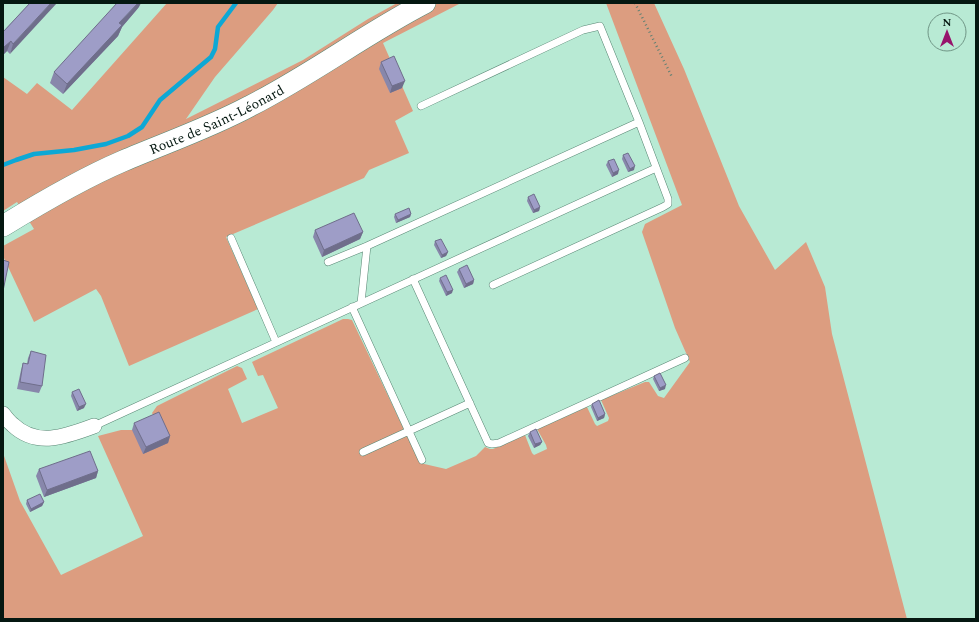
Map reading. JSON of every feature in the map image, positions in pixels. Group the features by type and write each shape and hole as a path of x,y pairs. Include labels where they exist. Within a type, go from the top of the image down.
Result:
{"street":[{"name":"Route de Saint-Léonard","path":"3,226 48,198 97,173 215,123 255,104 287,87 400,16 424,3"},
{"path":"3,414 5,418 21,433 36,438 69,436 94,426"}],"lane":[{"path":"421,106 583,30 600,26 639,122 668,199 668,204 493,285"},
{"path":"328,262 367,246 639,122"},
{"path":"94,426 656,168"},
{"path":"231,238 276,342"},
{"path":"361,303 367,246"},
{"path":"413,279 488,443 499,443 685,358"},
{"path":"352,307 422,460"},
{"path":"363,452 408,430 470,403"}],"path":[{"path":"635,3 672,77"}],"shaded area":[{"path":"167,3 278,3 215,77 186,119 303,60 368,19 397,3 461,3 383,43 413,111 395,121 409,153 369,170 364,178 226,237 258,309 129,366 101,296 96,289 34,322 3,256 3,246 34,229 17,202 3,211 3,77 27,94 37,83 72,110"},
{"path":"606,3 654,3 684,69 739,206 775,270 806,242 825,287 832,334 907,619 3,619 3,453 20,501 61,575 143,536 98,436 121,430 132,430 156,420 152,413 157,406 237,366 242,368 247,379 228,389 242,423 278,408 263,375 258,376 252,362 343,319 352,320 420,463 446,469 476,456 485,447 493,449 525,435 534,455 547,449 537,429 587,407 597,426 608,421 609,418 601,400 645,382 649,382 658,396 664,398 690,362 675,328 642,232 645,224 682,205"}],"building":[{"path":"30,3 51,3 13,44 11,41 4,47 3,32"},
{"path":"117,3 138,3 119,23 122,25 67,84 54,72"},
{"path":"394,56 405,81 392,86 381,62"},
{"path":"628,153 635,166 630,169 623,155"},
{"path":"614,159 619,170 613,173 608,161"},
{"path":"534,194 540,207 534,210 528,197"},
{"path":"409,208 411,214 398,220 395,214"},
{"path":"354,213 363,232 324,250 315,230"},
{"path":"441,239 448,252 442,255 435,241"},
{"path":"3,260 9,262 3,291"},
{"path":"467,265 474,280 466,284 459,269"},
{"path":"446,275 453,290 447,292 440,278"},
{"path":"31,351 46,355 42,386 20,382 23,363 28,364"},
{"path":"660,373 666,385 660,388 654,376"},
{"path":"79,389 86,404 79,407 72,392"},
{"path":"599,400 605,414 598,418 592,404"},
{"path":"159,412 170,436 146,447 134,423"},
{"path":"536,429 542,442 535,444 530,432"},
{"path":"90,451 98,471 47,490 39,469"},
{"path":"40,494 44,502 31,509 27,500"}],"waterway":[{"path":"3,165 34,154 74,150 106,144 128,136 142,127 160,100 211,57 215,49 218,27 236,3"}]}
